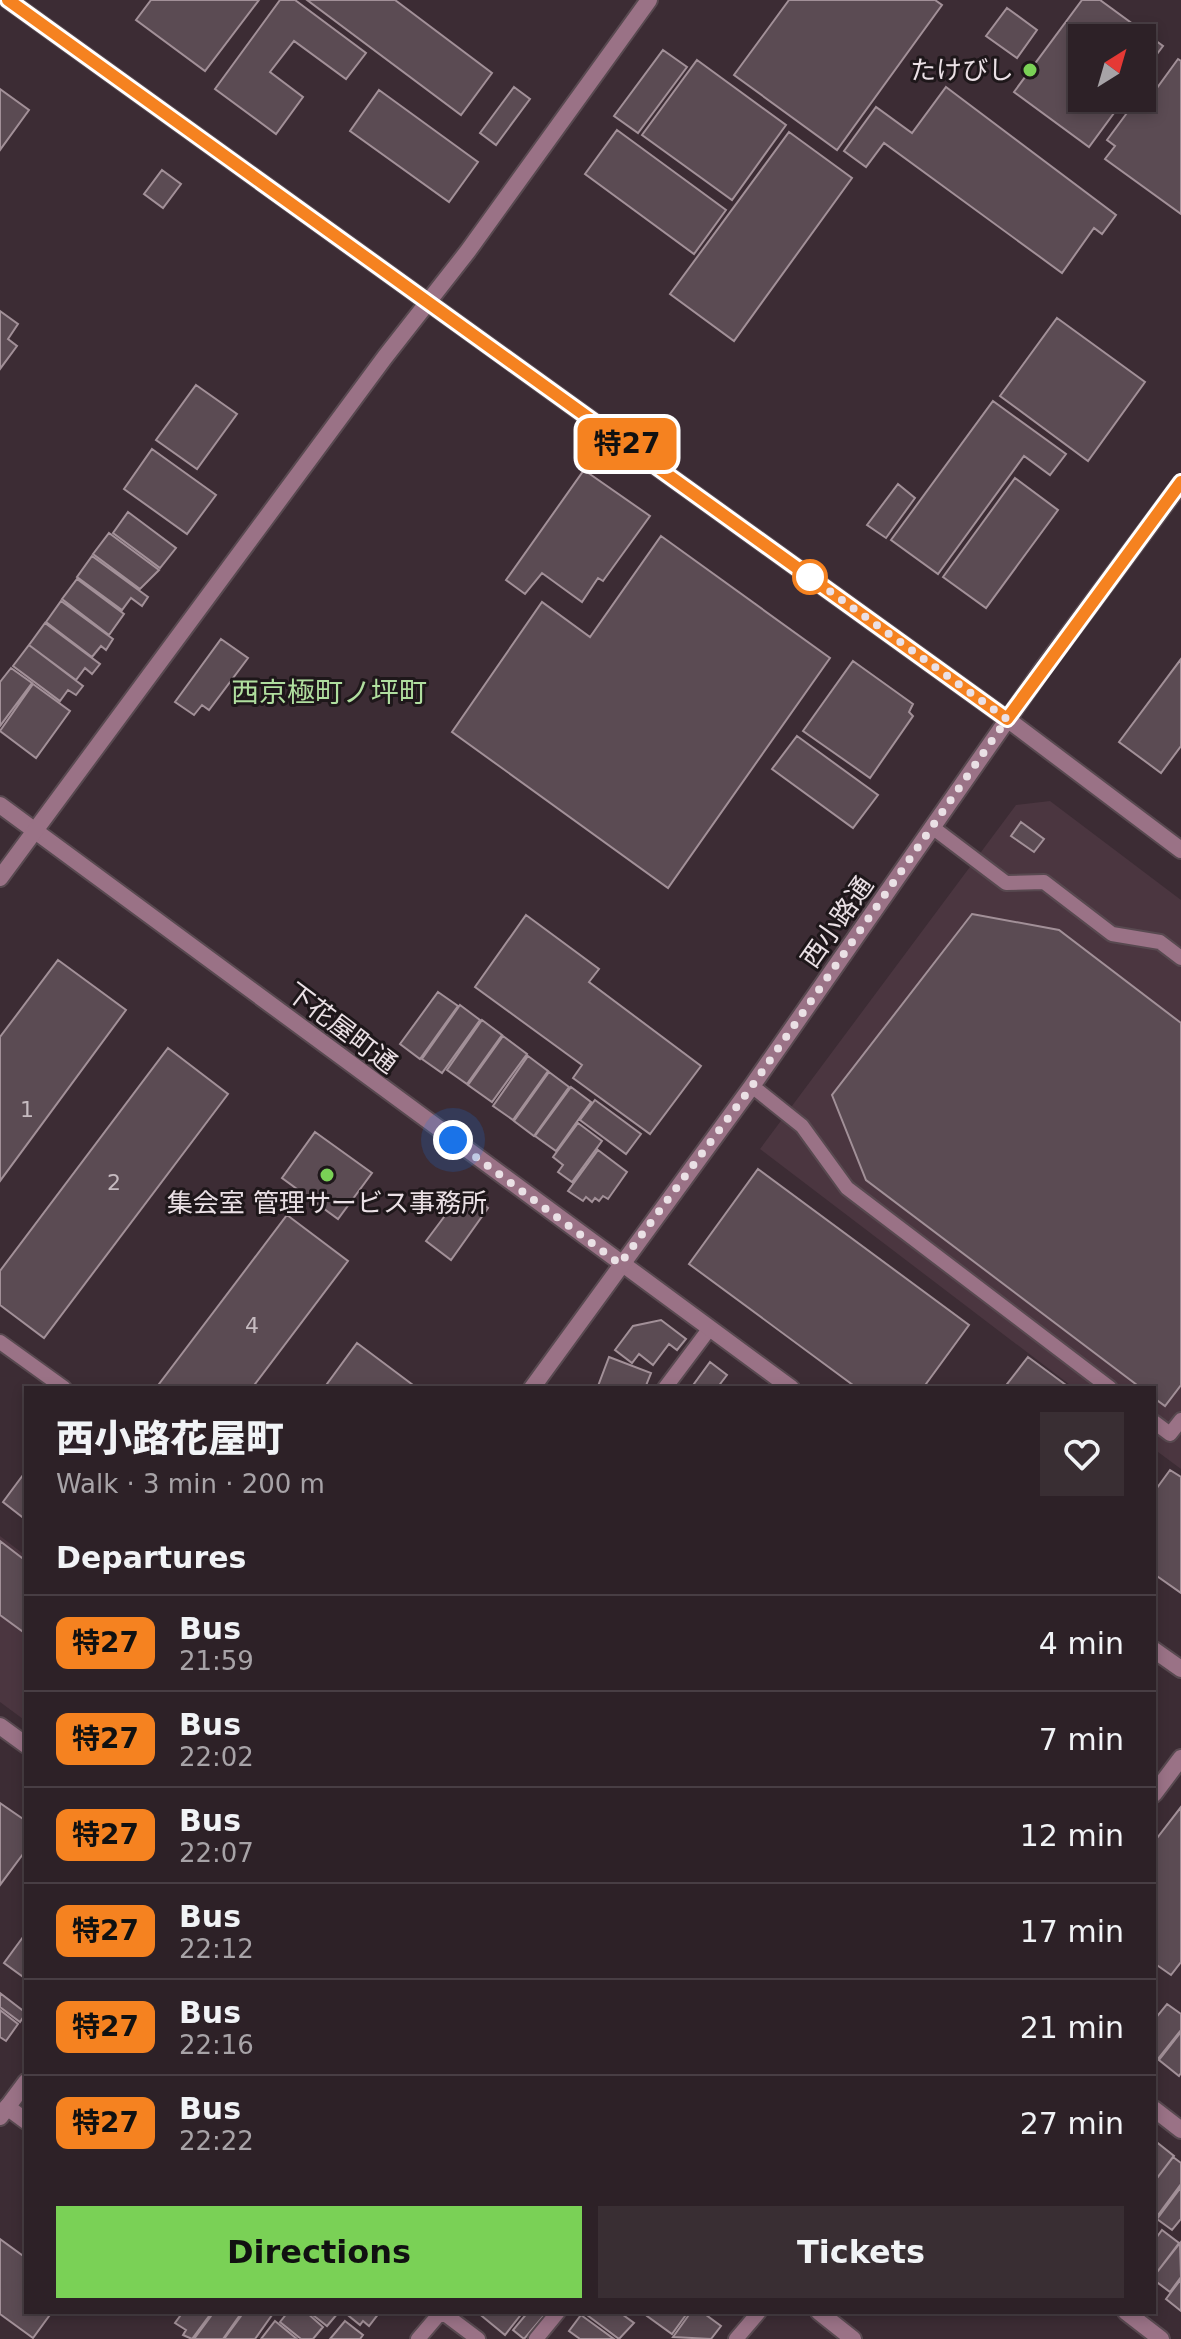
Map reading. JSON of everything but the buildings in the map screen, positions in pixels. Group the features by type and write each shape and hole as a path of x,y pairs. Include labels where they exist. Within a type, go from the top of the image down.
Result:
{"street":[{"path":"8,0 1007,719 1181,850"},
{"path":"0,878 649,0"},
{"name":"西小路通","path":"533,1386 752,1086 1007,719 1181,483"},
{"name":"下花屋町通","path":"0,805 788,1386"},
{"path":"1156,1651 1181,1669"},
{"path":"0,1726 24,1744"},
{"path":"1156,1791 1181,1758"},
{"path":"24,2085 3,2112 24,2120"},
{"path":"1156,2111 1181,2130"},
{"path":"822,2314 853,2339"},
{"path":"1129,2314 1161,2339"}],"lane":[{"path":"932,827 1006,883 1044,882 1112,934 1160,942 1181,958"},
{"path":"752,1086 802,1126 847,1188 1107,1386"},
{"path":"666,1386 710,1328"},
{"path":"0,1342 61,1386"},
{"path":"1156,1424 1170,1434 1181,1420"},
{"path":"418,2339 439,2314"},
{"path":"444,2314 478,2339"},
{"path":"536,2339 556,2314"},
{"path":"736,2339 757,2314"}],"shaded area":[{"path":"1050,801 1181,900 1181,1469 1156,1450 1156,1386 1071,1386 760,1149 1016,805"},
{"path":"0,1536 24,1554 23,1719 0,1702"}],"bus line":[{"name":"特27","path":"8,0 1007,719 1181,482"}],"place":[{"name":"たけびし","path":"1030,70"},
{"name":"集会室 管理サービス事務所","path":"327,1175"}],"district":[{"name":"西京極町ノ坪町","path":"329,692"}],"route":[{"path":"453,1140 620,1264 752,1086 1007,719 810,577"}]}
